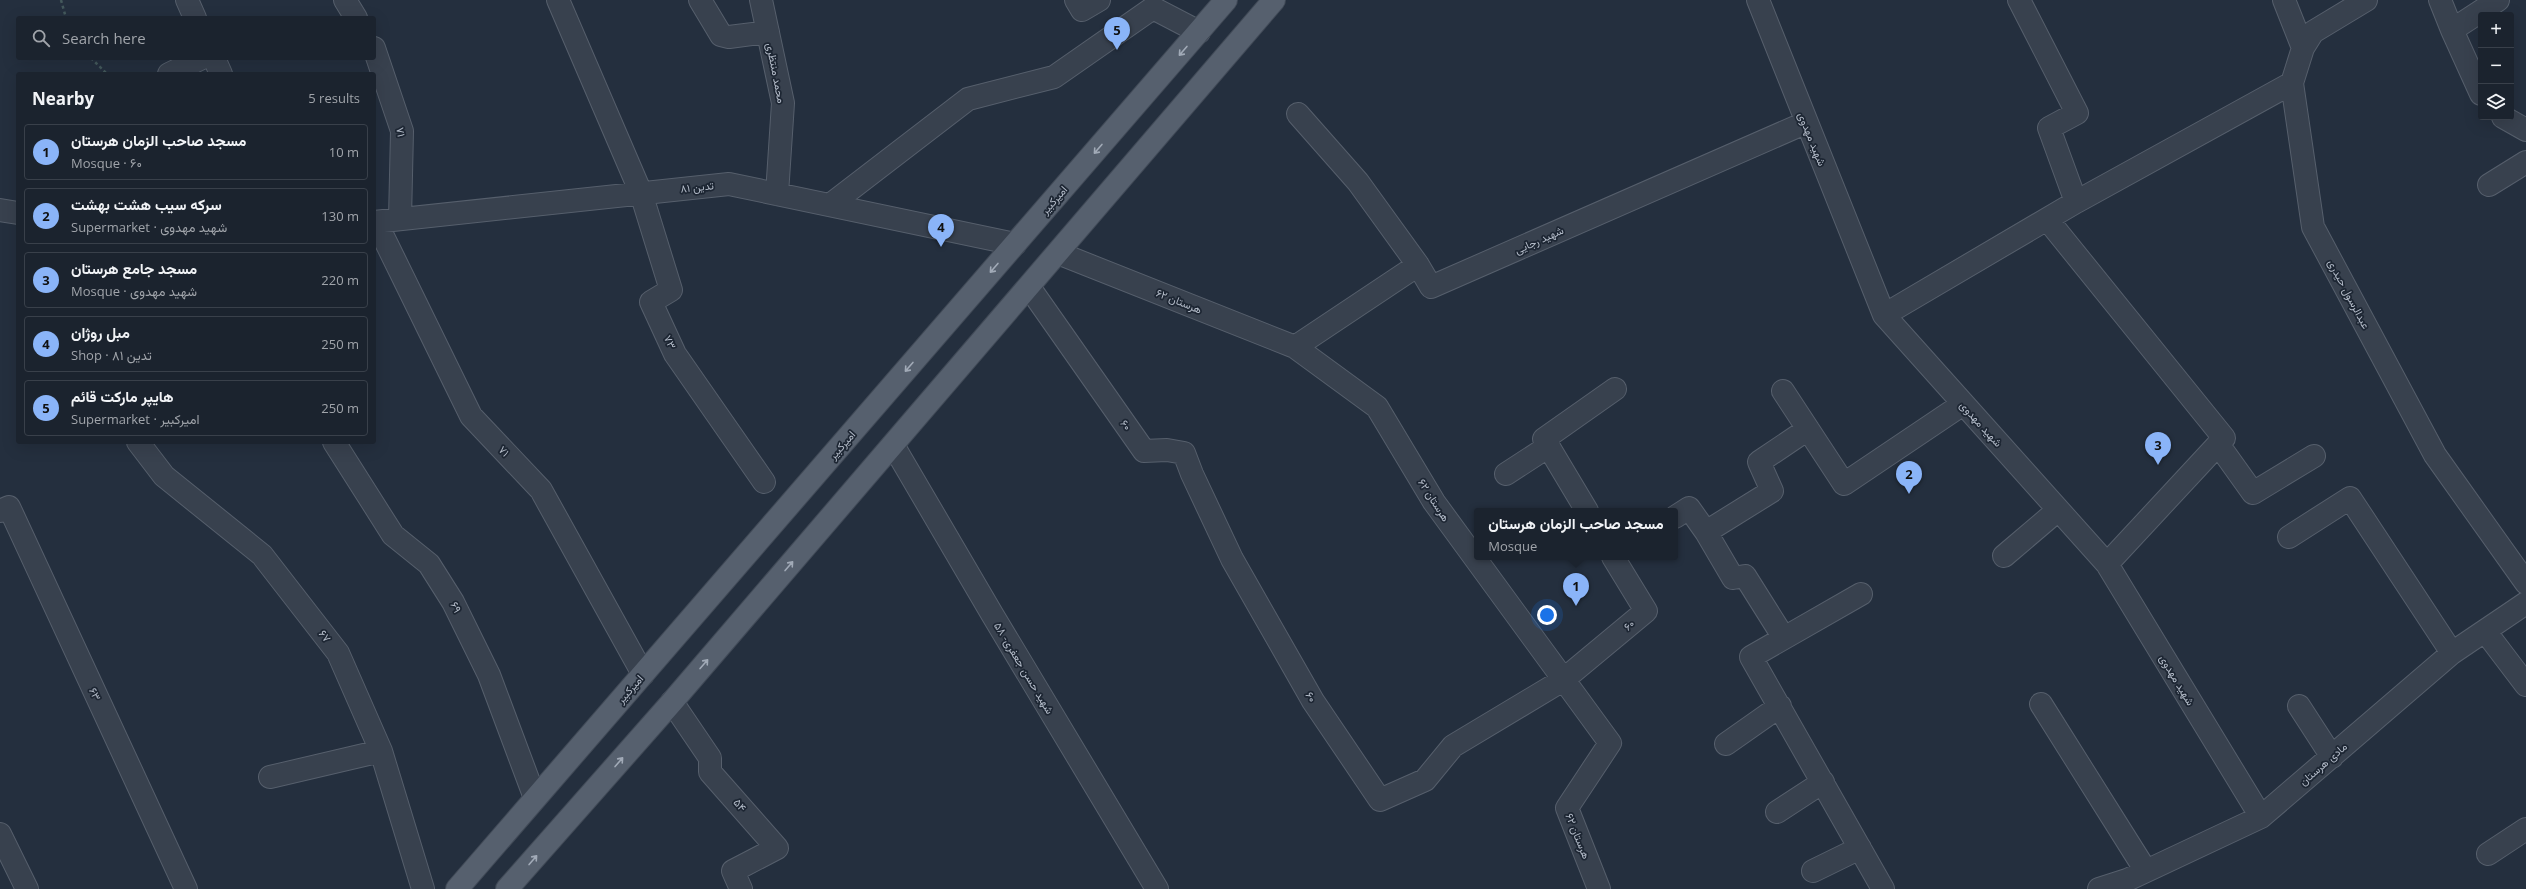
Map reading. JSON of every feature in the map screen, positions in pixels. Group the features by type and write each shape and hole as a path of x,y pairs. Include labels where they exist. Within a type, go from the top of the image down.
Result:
{"main road":[{"name":"امیرکبیر","path":"457,889 1226,0"},
{"path":"507,889 672,702 1274,0"}],"street":[{"path":"188,0 195,16"},
{"path":"345,0 355,16"},
{"path":"558,0 641,193"},
{"path":"700,0 721,35 730,37 768,32"},
{"name":"محمد منتظری","path":"761,0 782,103 777,194"},
{"path":"1076,0 1082,10 1099,0"},
{"name":"شهید مهدوی","path":"1758,0 1884,315 2107,564 2261,817"},
{"path":"2019,0 2077,113 2049,128 2076,202"},
{"path":"2284,0 2303,48"},
{"name":"عبدالرسول حیدری","path":"2366,0 2313,32 2303,48 2292,83 2313,227 2435,455 2526,583"},
{"path":"2440,0 2478,87"},
{"path":"2452,30 2498,0"},
{"path":"830,205 968,99 1054,77 1152,4 1199,32"},
{"name":"۷۱","path":"376,54 402,131 400,219"},
{"path":"173,72 198,60"},
{"path":"215,60 220,72"},
{"path":"1884,315 2076,202 2292,83"},
{"path":"1295,347 1418,265 1358,182 1298,114"},
{"path":"2508,120 2526,130"},
{"name":"شهید رجایی","path":"1418,265 1431,287 1806,123"},
{"path":"2490,185 2526,162"},
{"name":"تدین ۸۱","path":"376,222 729,184 1015,244"},
{"name":"۷۳","path":"641,193 671,290 651,302 675,354 764,482"},
{"path":"0,210 16,213"},
{"path":"2047,219 2224,438 2107,564"},
{"name":"۷۱","path":"376,224 471,416 541,490 643,674"},
{"name":"هرستان ۶۲","path":"1058,253 1295,347 1377,407 1434,502 1474,557"},
{"name":"۶۰","path":"1029,287 1144,451 1167,450 1184,453 1192,474 1232,559 1313,701 1380,800 1425,780 1453,746 1563,680 1646,611 1615,560"},
{"path":"1584,508 1544,439 1615,389"},
{"path":"1783,391 1844,484 1963,404"},
{"path":"1706,532 1772,491 1759,462 1808,429"},
{"name":"۶۷","path":"140,444 164,476 262,554 338,653 381,751 423,889"},
{"name":"۶۹","path":"335,444 393,534 429,564 453,602 489,675 535,798"},
{"path":"2218,444 2253,493 2314,456"},
{"name":"شهید حسن جعفری- ۵۸","path":"893,445 1157,889"},
{"path":"1506,474 1549,446"},
{"path":"2288,537 2350,498 2452,654"},
{"name":"۶۳","path":"0,511 9,507 186,889"},
{"path":"2004,556 2058,510"},
{"path":"1682,512 1706,532 1733,578 1745,576 1784,638"},
{"name":"هرستان ۶۲","path":"1476,560 1610,743 1567,808 1599,889"},
{"path":"1861,594 1752,657 1883,889"},
{"name":"مادی هرستان","path":"2099,889 2134,880 2261,817 2452,654 2526,603"},
{"path":"2485,631 2526,684"},
{"name":"۵۴","path":"672,702 710,758 710,772 777,848 733,871 741,889"},
{"path":"2041,704 2134,880"},
{"path":"1726,744 1780,706"},
{"path":"2299,706 2332,757"},
{"path":"270,777 381,751"},
{"path":"1777,812 1823,782"},
{"path":"2488,854 2526,829"},
{"path":"0,834 27,889"},
{"path":"1813,871 1860,848"}],"path":[{"path":"61,0 65,16"},
{"path":"93,60 105,72"}],"place":[{"name":"هایپر مارکت قائم","path":"1117,50"},
{"name":"مبل روژان","path":"941,247"},
{"name":"مسجد جامع هرستان","path":"2158,465"},
{"name":"سرکه سیب هشت بهشت","path":"1909,494"},
{"name":"مسجد صاحب الزمان هرستان","path":"1576,606"}]}
